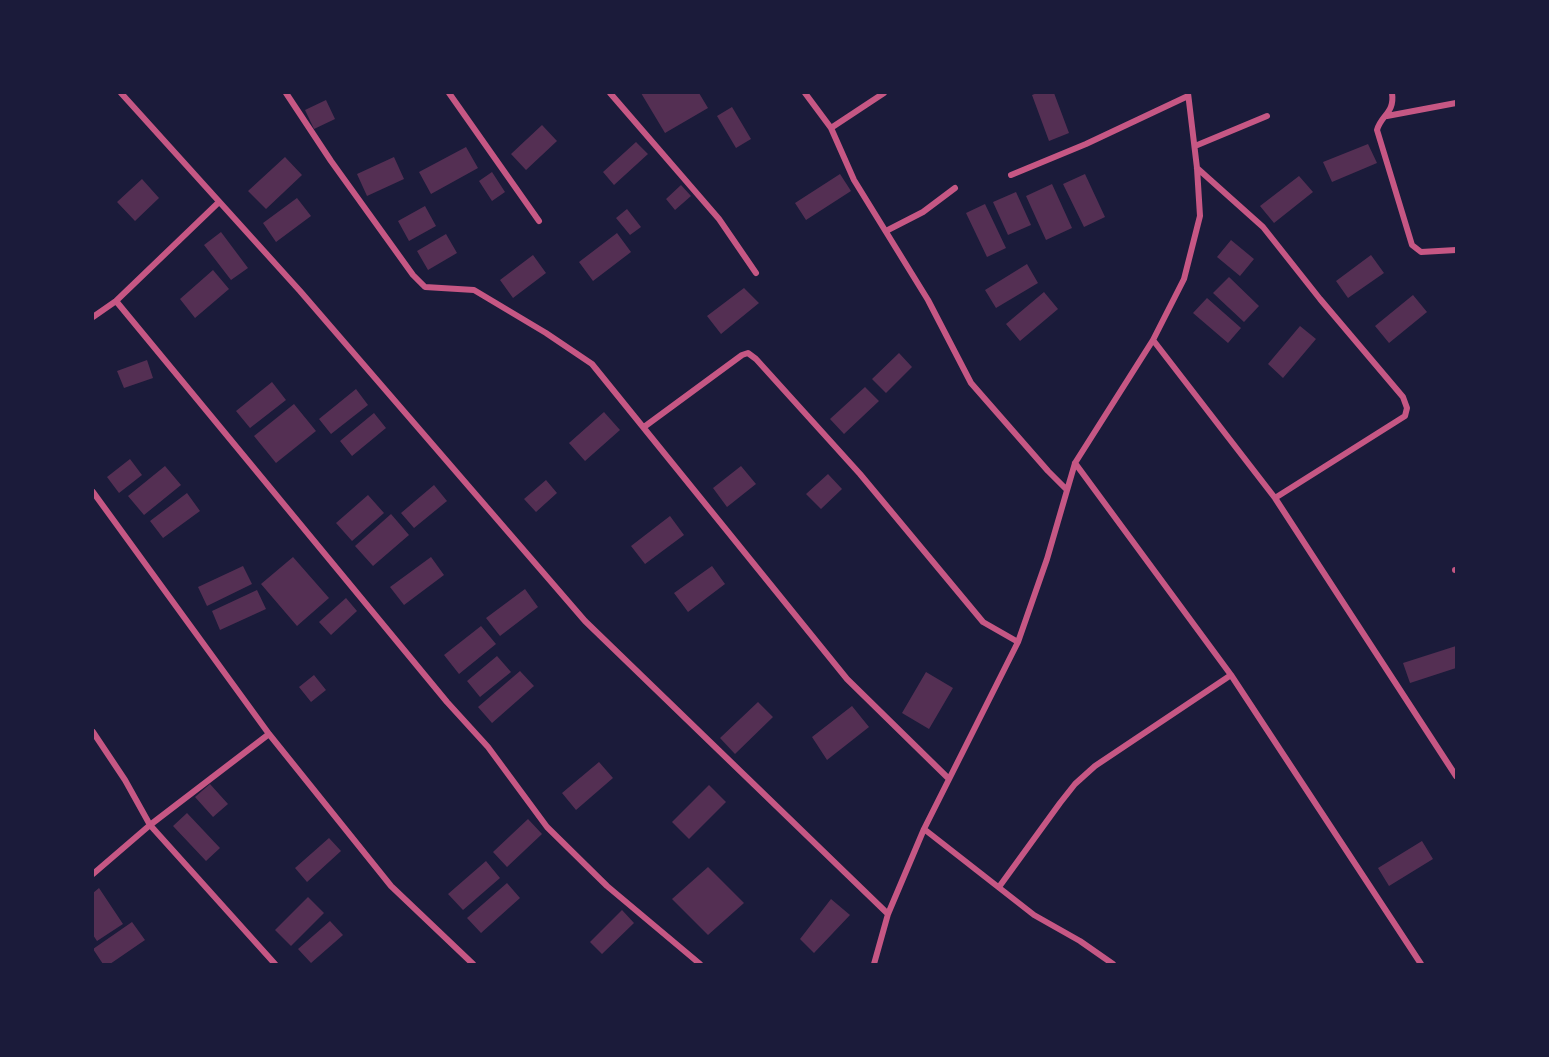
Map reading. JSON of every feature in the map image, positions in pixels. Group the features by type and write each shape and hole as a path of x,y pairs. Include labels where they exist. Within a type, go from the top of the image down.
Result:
{"street":[{"path":"121,93 300,291 585,621 888,914"},
{"path":"286,93 331,162 413,275 425,287 474,291 546,333 592,364 847,679 949,779"},
{"path":"449,93 539,221"},
{"path":"610,93 719,219 756,273"},
{"path":"805,93 831,128 854,180 928,300 971,384 1066,489"},
{"path":"831,128 884,93"},
{"path":"1392,93 1394,103 1387,116 1379,123 1377,130 1412,245 1421,252 1456,250"},
{"path":"874,964 888,914 924,829 1018,642 1047,560 1075,463 1153,340 1184,279 1200,216 1195,146 1188,94 1086,144 1011,175"},
{"path":"1387,116 1456,103"},
{"path":"1195,146 1267,116"},
{"path":"1197,168 1263,227 1320,299 1403,396 1407,408 1405,417 1275,498"},
{"path":"886,231 923,212 955,188"},
{"path":"93,317 116,301 219,202"},
{"path":"116,301 439,693 488,747 547,827 607,886 700,964"},
{"path":"1153,340 1275,498 1455,774"},
{"path":"644,427 742,355 748,353 860,474 983,622 1018,642"},
{"path":"1075,463 1231,675 1421,964"},
{"path":"93,492 269,734 391,886 473,964"},
{"path":"999,887 1075,784 1095,766 1231,675"},
{"path":"93,732 125,780 150,825 275,964"},
{"path":"93,874 150,825 269,734"},
{"path":"924,829 1034,915 1080,941 1113,964"}],"building":[{"path":"641,93 699,93 708,108 665,133"},
{"path":"1054,93 1069,133 1049,141 1032,95"},
{"path":"326,100 335,119 314,129 305,110"},
{"path":"732,107 751,139 736,148 717,116"},
{"path":"542,125 557,141 526,170 511,154"},
{"path":"636,142 648,154 614,185 603,172"},
{"path":"1368,144 1377,163 1332,182 1323,162"},
{"path":"466,147 478,168 431,194 419,172"},
{"path":"285,157 302,175 266,209 248,191"},
{"path":"394,157 404,179 367,196 357,174"},
{"path":"492,172 505,192 492,201 479,181"},
{"path":"840,174 851,191 806,220 795,203"},
{"path":"1085,174 1105,217 1084,227 1063,184"},
{"path":"1299,176 1313,192 1274,223 1260,206"},
{"path":"142,179 159,198 135,221 117,202"},
{"path":"1052,184 1072,228 1046,240 1026,196"},
{"path":"681,185 691,196 675,210 666,199"},
{"path":"1016,192 1031,225 1008,235 993,202"},
{"path":"297,198 311,216 276,242 263,223"},
{"path":"985,204 1006,248 987,257 966,213"},
{"path":"425,206 436,226 409,241 398,221"},
{"path":"627,209 641,227 630,235 616,218"},
{"path":"221,232 248,268 231,280 204,245"},
{"path":"617,233 631,252 593,281 579,262"},
{"path":"446,234 457,253 428,270 417,251"},
{"path":"1231,240 1254,259 1240,276 1217,257"},
{"path":"533,255 546,273 513,298 500,280"},
{"path":"1371,255 1384,273 1348,298 1336,281"},
{"path":"1027,264 1038,283 996,308 985,290"},
{"path":"213,270 229,289 195,318 180,299"},
{"path":"1229,277 1259,306 1244,322 1213,293"},
{"path":"744,288 759,303 721,334 707,316"},
{"path":"1044,292 1058,309 1020,341 1006,324"},
{"path":"1413,295 1427,312 1389,343 1375,326"},
{"path":"1207,298 1241,328 1228,343 1193,313"},
{"path":"1300,326 1316,339 1283,378 1268,364"},
{"path":"899,353 912,367 886,393 872,379"},
{"path":"147,360 153,378 124,388 117,371"},
{"path":"272,382 286,400 250,428 236,411"},
{"path":"865,387 879,401 844,434 830,419"},
{"path":"356,389 368,405 331,434 319,419"},
{"path":"294,404 316,431 276,463 254,436"},
{"path":"604,412 620,430 585,461 569,443"},
{"path":"374,413 386,428 352,456 340,441"},
{"path":"130,459 142,475 119,493 107,477"},
{"path":"165,466 181,485 144,515 128,496"},
{"path":"741,466 756,484 727,507 713,488"},
{"path":"828,474 842,489 821,509 806,494"},
{"path":"546,480 557,493 536,512 524,499"},
{"path":"434,485 447,501 414,528 401,513"},
{"path":"187,493 200,511 163,538 150,521"},
{"path":"368,495 384,513 352,541 336,523"},
{"path":"391,514 409,535 373,566 355,546"},
{"path":"670,516 684,535 645,564 631,546"},
{"path":"293,557 329,598 297,626 261,584"},
{"path":"431,557 444,575 404,605 390,587"},
{"path":"243,566 252,584 207,606 198,587"},
{"path":"712,566 725,584 688,612 674,593"},
{"path":"525,589 538,607 500,636 486,618"},
{"path":"257,590 266,609 220,630 212,611"},
{"path":"346,598 357,611 331,635 319,622"},
{"path":"481,626 496,644 459,674 444,655"},
{"path":"1456,646 1456,668 1410,683 1403,663"},
{"path":"497,656 511,672 480,697 467,681"},
{"path":"520,671 534,686 492,723 478,707"},
{"path":"926,672 953,688 929,729 902,713"},
{"path":"314,675 326,690 311,702 299,687"},
{"path":"758,702 773,717 735,754 720,738"},
{"path":"852,706 869,727 827,760 812,737"},
{"path":"599,762 613,778 576,810 562,793"},
{"path":"210,784 228,804 213,817 195,797"},
{"path":"709,785 726,802 689,839 672,822"},
{"path":"187,813 220,848 206,861 173,826"},
{"path":"528,819 542,834 507,867 493,852"},
{"path":"329,838 341,851 307,882 295,868"},
{"path":"1422,841 1433,859 1389,886 1378,868"},
{"path":"486,861 500,878 463,910 448,894"},
{"path":"708,867 744,903 708,935 672,899"},
{"path":"507,883 520,898 481,933 467,918"},
{"path":"99,888 123,924 97,941 93,935 93,893"},
{"path":"308,897 324,913 291,946 275,930"},
{"path":"831,899 850,915 814,953 800,939"},
{"path":"622,910 634,923 602,954 590,942"},
{"path":"330,921 343,935 311,963 298,949"},
{"path":"132,922 145,940 110,964 103,964 93,949"}]}
